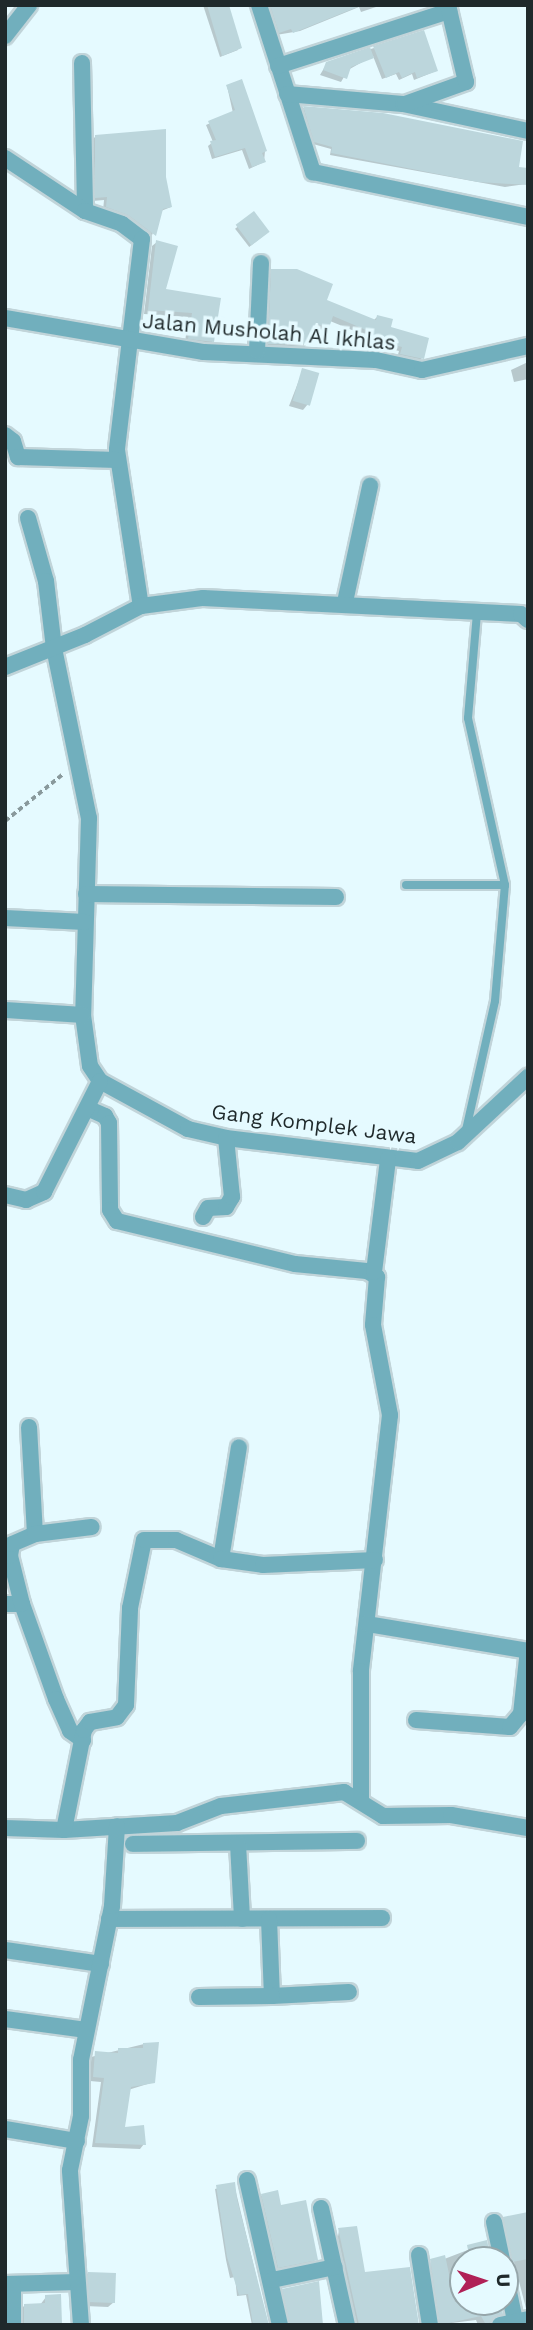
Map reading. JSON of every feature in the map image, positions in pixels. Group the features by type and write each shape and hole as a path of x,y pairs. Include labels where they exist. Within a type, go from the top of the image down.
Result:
{"street":[{"path":"5,36 29,5"},
{"path":"259,5 308,165 319,176 528,217"},
{"path":"278,66 449,8 466,82 402,104"},
{"path":"82,63 86,121 85,211"},
{"path":"287,94 402,104 528,131"},
{"path":"5,158 85,211 122,224 142,239 117,460 141,606"},
{"path":"257,351 261,264"},
{"name":"Jalan Musholah Al Ikhlas","path":"5,318 204,352 257,351 376,360 422,370 528,346"},
{"path":"5,435 13,441 18,457 117,460"},
{"path":"345,602 370,486"},
{"path":"5,1195 26,1200 44,1192 100,1081 90,1066 83,1015 89,818 75,764 54,648 46,581 28,518"},
{"path":"5,667 54,648 141,606 203,598 345,602 526,616"},
{"path":"86,894 336,897"},
{"path":"5,918 85,922"},
{"path":"5,1010 83,1015"},
{"name":"Gang Komplek Jawa","path":"100,1081 176,1124 226,1138 388,1159 430,1157 465,1137 528,1077"},
{"path":"88,1108 105,1116 109,1123 110,1210 117,1221 307,1267 374,1272"},
{"path":"204,1217 208,1208 226,1207 232,1197 226,1138"},
{"path":"361,1800 360,1709 390,1415 373,1325 374,1272 388,1159"},
{"path":"29,1427 35,1534"},
{"path":"221,1559 239,1447"},
{"path":"83,1740 70,1731 65,1720 22,1604 9,1548 35,1534 92,1527"},
{"path":"64,1830 83,1740 90,1722 117,1717 126,1705 130,1608 144,1540 186,1542 221,1559 263,1565 374,1560"},
{"path":"5,1604 22,1604"},
{"path":"368,1624 528,1651 521,1714 510,1727 416,1720"},
{"path":"5,1828 64,1830 177,1823 208,1809 284,1797 344,1792 383,1816 451,1815 528,1828"},
{"path":"81,2325 70,2171 77,2141 86,2030 109,1919 117,1826"},
{"path":"133,1844 357,1841"},
{"path":"238,1844 242,1919"},
{"path":"109,1919 382,1919"},
{"path":"269,1919 272,1996"},
{"path":"5,1950 101,1964"},
{"path":"199,1997 349,1992"},
{"path":"5,2019 86,2030"},
{"path":"5,2129 77,2141"},
{"path":"247,2180 272,2280 280,2325"},
{"path":"321,2208 347,2325"},
{"path":"494,2222 499,2246"},
{"path":"419,2255 430,2325"},
{"path":"272,2280 335,2267"},
{"path":"13,2325 9,2284 77,2282"}],"lane":[{"path":"465,1137 495,1001 505,885 468,718 477,612"},
{"path":"406,885 505,885"}],"path":[{"path":"5,821 75,764"}],"building":[{"path":"207,5 229,5 242,48 222,56"},
{"path":"270,5 360,6 293,33 291,29 279,33"},
{"path":"424,30 438,71 417,78 415,72 402,78 399,72 386,78 373,46"},
{"path":"370,47 374,58 351,67 347,79 323,70 326,62"},
{"path":"242,79 267,151 262,153 266,162 252,167 245,148 215,157 210,141 216,140 208,121 235,110 226,85"},
{"path":"303,106 383,113 523,141 519,167 528,168 528,185 478,182 331,153 332,147 314,142"},
{"path":"166,129 166,177 172,207 163,209 156,236 128,215 106,207 107,197 95,198 95,135"},
{"path":"254,211 270,232 251,246 236,225"},
{"path":"156,240 178,246 166,289 221,298 214,342 188,339 192,313 148,310"},
{"path":"271,269 297,269 333,284 327,300 376,320 377,315 393,319 391,327 429,338 424,359 400,354 402,347 371,339 373,333 333,316 329,328 317,324 312,344 268,344"},
{"path":"302,368 319,373 310,406 293,401"},
{"path":"159,2042 155,2083 131,2087 125,2127 144,2125 146,2145 95,2143 104,2078 93,2077 95,2051 118,2053 118,2048 143,2048 143,2043"},
{"path":"235,2182 269,2325 253,2325 248,2294 239,2295 227,2257 216,2185"},
{"path":"278,2190 281,2205 306,2200 318,2260 278,2268 261,2194"},
{"path":"528,2212 528,2259 519,2261 519,2246 509,2246 503,2217"},
{"path":"357,2226 365,2272 410,2267 419,2325 359,2325 338,2228"},
{"path":"487,2240 488,2246 467,2246"},
{"path":"445,2255 449,2274 449,2316 481,2316 440,2325 430,2259"},
{"path":"88,2272 116,2273 115,2303 87,2302"},
{"path":"319,2281 323,2325 290,2325 282,2289"},
{"path":"61,2294 62,2324 24,2325 24,2304 45,2303 45,2295"},
{"path":"481,2316 500,2316 486,2325"}]}
